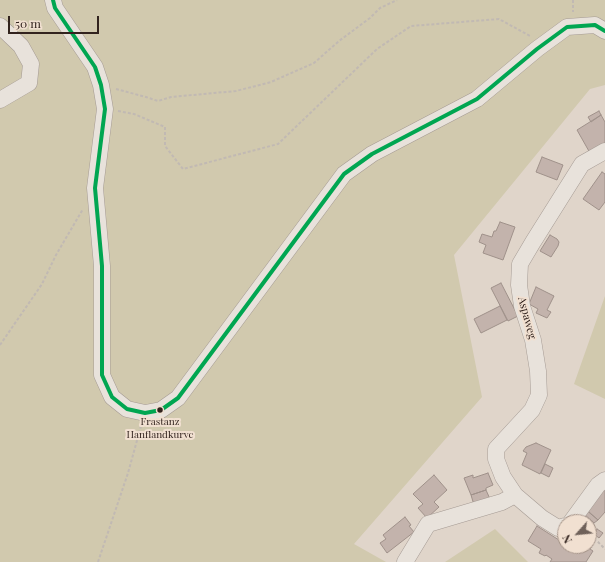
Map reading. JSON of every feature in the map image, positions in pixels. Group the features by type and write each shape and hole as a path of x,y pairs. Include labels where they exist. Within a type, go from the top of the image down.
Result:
{"street":[{"path":"53,0 55,8 95,67 101,85 105,109 95,188 102,266 102,375 112,397 127,409 145,413 161,410 178,398 344,174 372,154 477,99 567,26 595,25 605,31"},
{"path":"0,26 21,46 32,64 29,83 0,100"},
{"name":"Aspaweg","path":"557,527 542,518 515,495 504,477 496,459 496,449 532,410 539,396 538,372 533,340 522,306 519,285 520,264 582,164 605,151"},
{"path":"577,514 598,485 605,480"},
{"path":"405,562 428,524 502,502 515,495"}],"path":[{"path":"101,85 158,101 171,97 236,91 271,82 314,63 339,41 370,18 380,8 398,0"},
{"path":"105,109 134,114 165,127 165,146 182,169 278,144 377,49 411,26 500,19 534,38 537,49"},
{"path":"0,346 42,284 56,255 83,208"},
{"path":"98,562 128,473 145,413"},
{"path":"597,541 605,549"}],"shaded area":[{"path":"0,0 605,0 605,85 590,89 454,255 482,397 354,544 386,562 0,562"},
{"path":"605,296 605,399 574,384"},
{"path":"495,529 528,562 445,562"}],"building":[{"path":"599,111 601,115 591,122 588,117"},
{"path":"601,115 605,122 605,144 590,153 577,130"},
{"path":"542,157 563,165 557,180 536,172"},
{"path":"602,172 605,174 605,202 599,210 583,199"},
{"path":"500,222 515,227 503,260 483,253 486,245 479,242 482,234 492,237"},
{"path":"550,235 559,242 551,257 540,251"},
{"path":"501,283 518,316 508,321 491,288"},
{"path":"536,287 554,296 547,310 551,312 547,318 536,313 538,309 529,304"},
{"path":"500,306 507,320 481,333 474,319"},
{"path":"536,443 551,450 540,474 522,465 527,453 523,451 526,447"},
{"path":"545,464 553,468 549,477 541,473"},
{"path":"488,473 493,485 486,488 486,490 471,495 464,478 473,475 473,478"},
{"path":"434,475 447,490 434,502 439,507 427,518 418,508 423,504 413,494"},
{"path":"605,486 605,512 598,520 597,514 591,514 585,509"},
{"path":"486,490 490,499 474,505 471,495"},
{"path":"587,510 591,514 584,514"},
{"path":"405,517 411,525 409,526 414,532 387,553 380,543 386,539 383,535"},
{"path":"537,526 557,539 557,554 591,554 586,562 550,562 552,559 539,553 541,549 528,541"},
{"path":"597,529 603,533 599,538 597,536"}],"transit line":[{"path":"53,0 55,8 95,67 101,85 105,109 95,188 102,266 102,375 112,397 127,409 145,413 161,410 178,398 344,174 372,154 477,99 537,49 567,27 595,25 605,31"}],"place":[{"name":"Frastanz Hanflandkurve","path":"160,410"}]}
